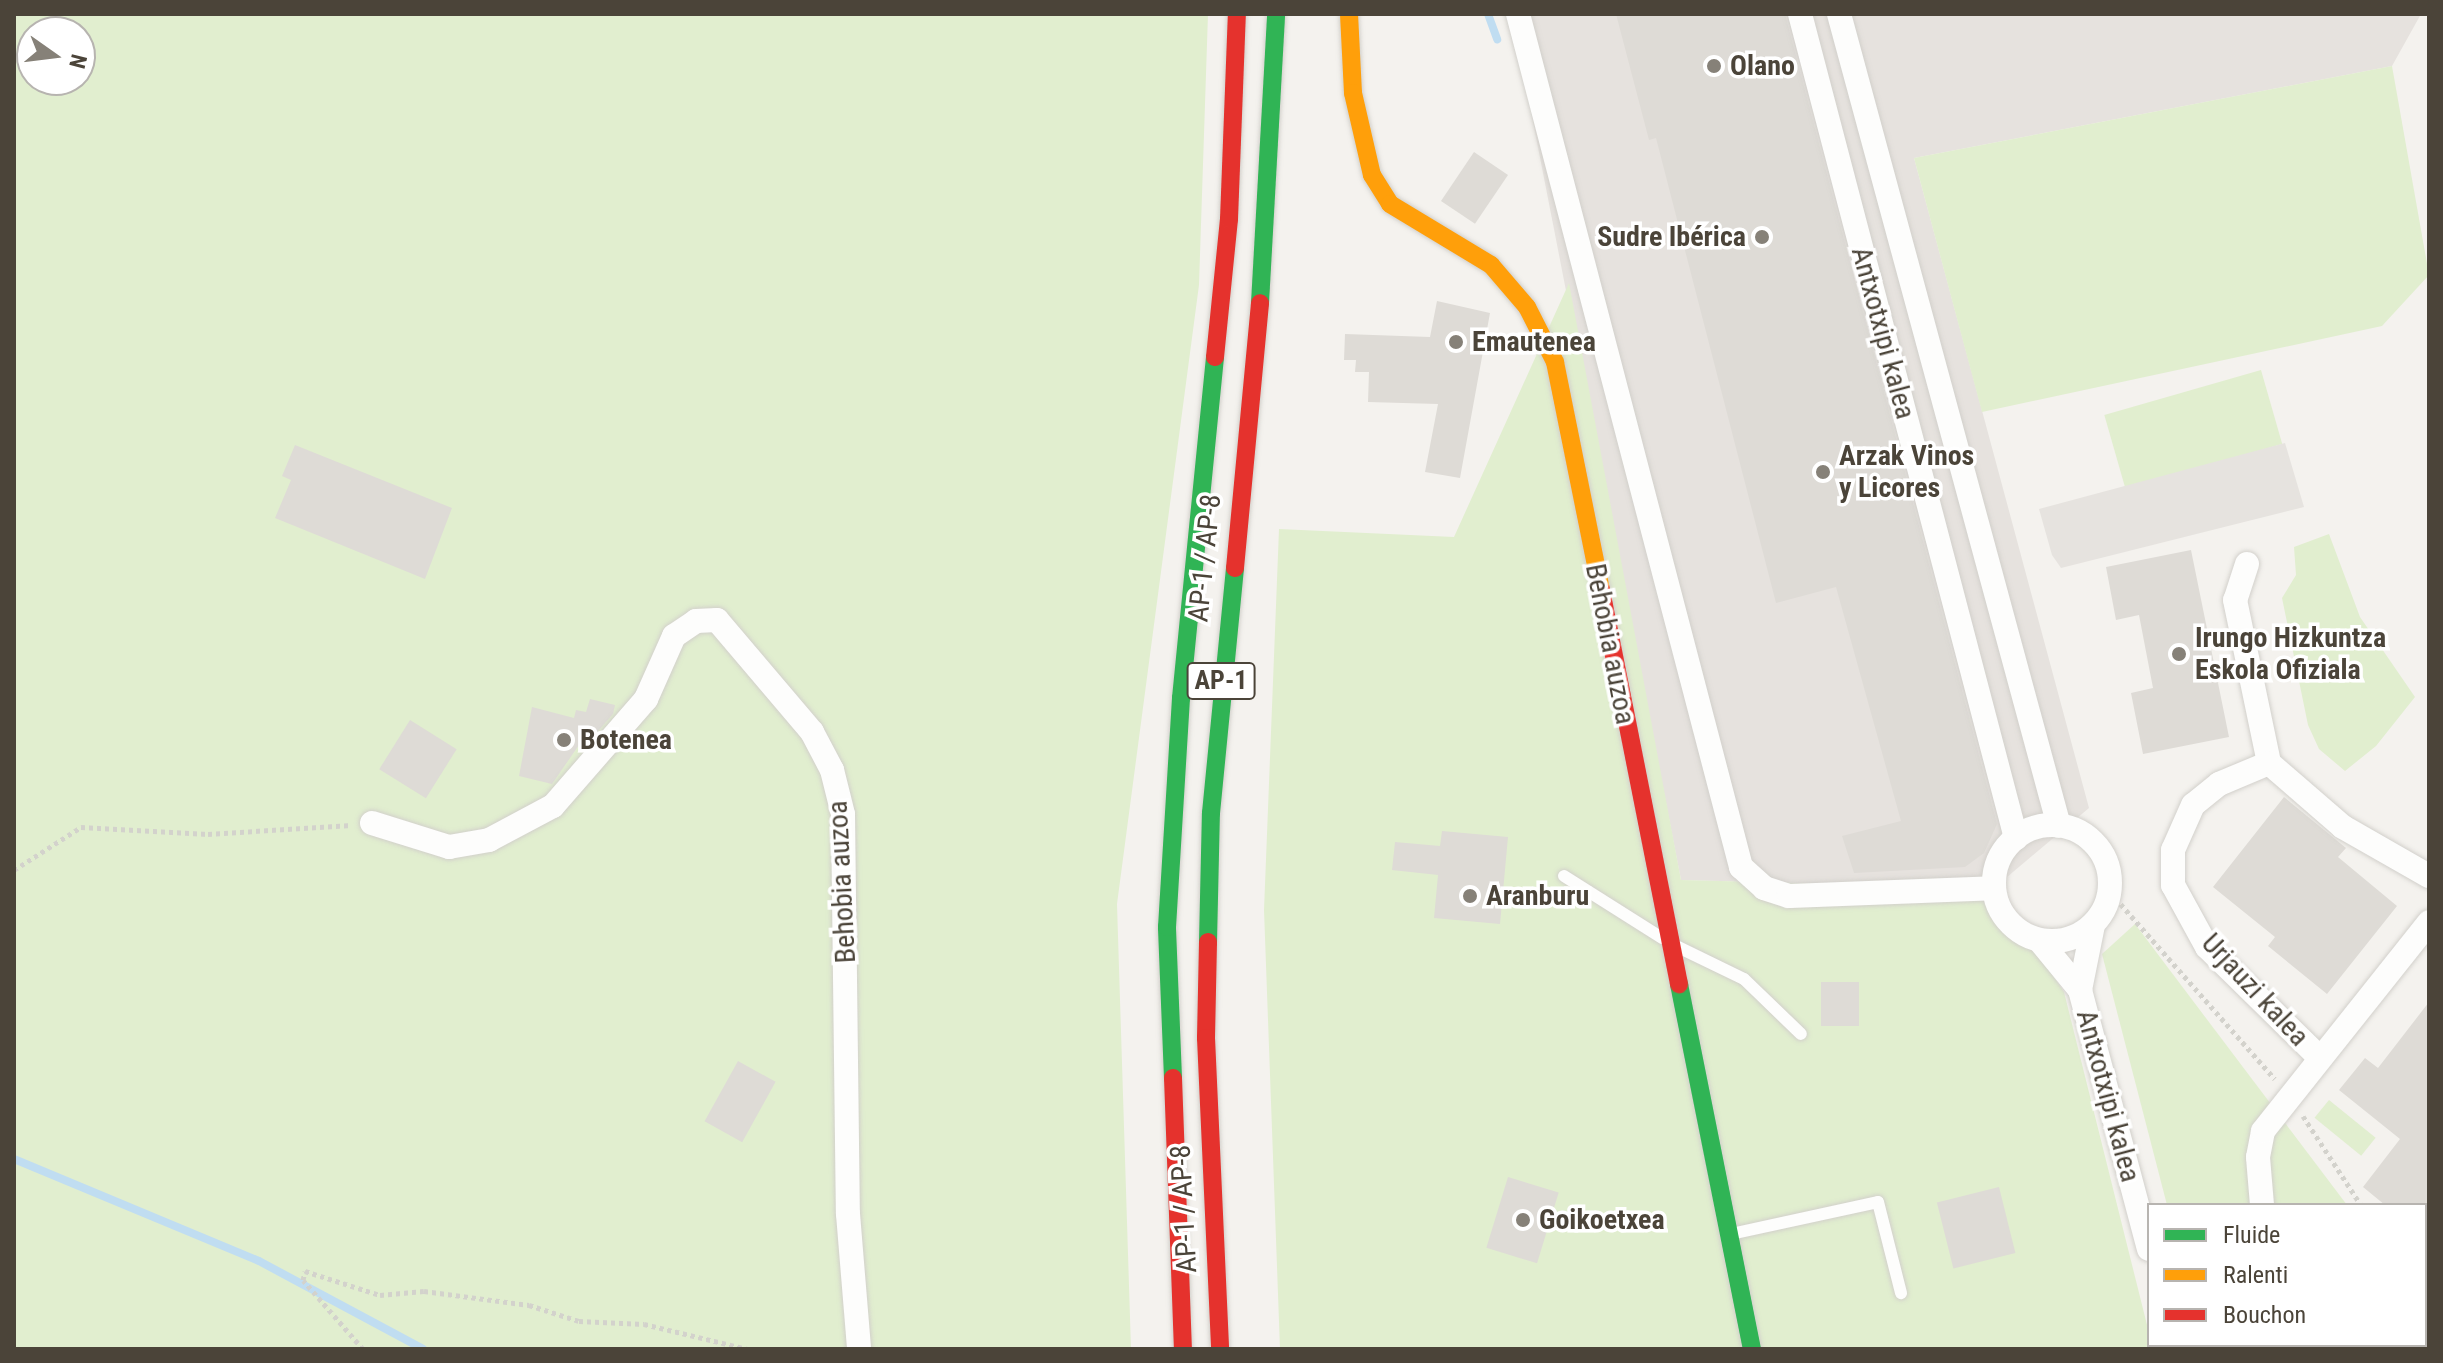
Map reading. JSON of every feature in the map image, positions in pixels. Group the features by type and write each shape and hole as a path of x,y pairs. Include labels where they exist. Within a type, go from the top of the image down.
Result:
{"main road":[{"name":"AP-1 / AP-8","path":"1183,1349 1170,1121 1173,812 1229,219 1237,14"},
{"name":"AP-1 / AP-8","path":"1220,1349 1209,1150 1211,813 1265,249 1276,14"},
{"name":"Behobia auzoa","path":"1349,14 1353,93 1372,175 1390,204 1491,265 1527,307 1555,362 1668,942 1752,1349"},
{"path":"1158,1254 1170,1121"},
{"path":"1209,1150 1227,1210 1240,1334"}],"street":[{"path":"1518,14 1741,867 1764,888 1789,896 1994,888"},
{"name":"Antxotxipi kalea","path":"1800,14 2016,838"},
{"name":"Antxotxipi kalea","path":"1839,14 2059,826"},
{"path":"2247,564 2235,600 2269,763 2343,827 2429,876"},
{"name":"Behobia auzoa","path":"372,823 449,847 489,840 553,806 646,699 674,636 696,621 717,620 812,732 832,770 843,814 848,1214 859,1349"},
{"name":"Urjauzi kalea","path":"2269,763 2219,784 2193,805 2173,850 2173,885 2207,947 2320,1058 2429,922"},
{"path":"2059,826 2094,843 2106,865 2110,892 2093,925 2060,941 2039,940 2002,913 1994,888 2003,852 2016,838 2059,826"},
{"name":"Antxotxipi kalea","path":"2080,990 2093,925"},
{"name":"Antxotxipi kalea","path":"2039,940 2080,990 2147,1241"},
{"path":"2262,1203 2258,1157 2263,1131 2320,1058"}],"lane":[{"path":"1564,876 1668,942 1744,979 1801,1034"},
{"path":"1729,1234 1878,1202 1901,1293"}],"path":[{"path":"14,870 81,827 208,834 372,823"},
{"path":"2110,892 2289,1096 2360,1203"},
{"path":"363,1349 303,1280 305,1271 380,1295 424,1291 529,1305 579,1321 644,1324 747,1349"}],"shaded area":[{"path":"1512,14 2421,14 2392,66 1914,158 2089,808 1994,888 1681,880"},
{"path":"2285,443 2304,507 2061,568 2052,555 2039,509"}],"green space":[{"path":"14,14 1208,14 1199,285 1117,904 1131,1349 14,1349"},
{"path":"2392,66 2429,275 2382,326 1982,412 1914,158"},
{"path":"1569,283 1681,880 1994,888 2064,992 2147,1325 2147,1347 2153,1349 1280,1349 1264,910 1279,529 1454,537"},
{"path":"2261,370 2282,444 2126,489 2104,415"},
{"path":"2329,534 2360,617 2415,697 2376,746 2345,771 2319,749 2308,725 2282,598 2296,575 2294,547"},
{"path":"2135,924 2345,1203 2166,1203 2102,954"},
{"path":"2329,1100 2376,1138 2361,1156 2315,1118"}],"building":[{"path":"1616,14 1785,14 1997,824 1984,853 1965,867 1854,873 1842,836 1901,821 1836,587 1776,603 1656,138 1649,140"},
{"path":"1474,152 1508,175 1475,224 1441,201"},
{"path":"1437,301 1490,313 1460,478 1425,472 1438,404 1368,402 1369,372 1355,372 1356,360 1344,360 1345,334 1430,337"},
{"path":"295,445 452,508 425,579 275,518 291,480 282,476"},
{"name":"Irungo Hizkuntza Eskola Ofiziala","path":"2191,550 2229,737 2143,754 2131,693 2153,688 2139,615 2116,620 2106,567"},
{"name":"Botenea","path":"590,699 615,705 613,714 585,746 579,745 552,784 519,776 532,707 574,718 576,710 586,712"},
{"path":"410,720 457,749 426,798 379,769"},
{"path":"2284,797 2346,848 2338,857 2397,906 2327,994 2268,946 2275,937 2213,887"},
{"name":"Aranburu","path":"1442,831 1508,837 1500,924 1434,918 1438,875 1392,870 1395,842 1440,846"},
{"path":"1821,982 1859,982 1859,1026 1821,1026"},
{"path":"2429,1002 2429,1205 2383,1203 2363,1187 2400,1139 2339,1090 2365,1058 2378,1068"},
{"path":"738,1061 776,1082 742,1142 705,1121"},
{"name":"Goikoetxea","path":"1508,1177 1559,1192 1537,1263 1486,1248"},
{"path":"1999,1187 2015,1253 1953,1268 1937,1202"}],"waterway":[{"path":"1488,14 1497,39"},
{"path":"14,1159 259,1261 423,1349"}],"traffic: fast":[{"path":"1260,303 1276,14"},
{"path":"1173,1078 1167,927 1181,698 1215,357"},
{"path":"1208,942 1211,813 1235,568"},
{"path":"1679,984 1752,1349"}],"traffic: slow":[{"path":"1349,14 1353,93 1372,175 1390,204 1491,265 1527,307 1555,362 1601,590"}],"traffic: jam":[{"path":"1215,357 1229,219 1237,14"},
{"path":"1235,568 1260,303"},
{"path":"1601,590 1679,984"},
{"path":"1208,942 1206,1038 1220,1349"},
{"path":"1173,1078 1183,1349"}],"place":[{"name":"Olano","path":"1714,66"},
{"name":"Sudre Ibérica","path":"1762,237"},
{"name":"Emautenea","path":"1456,342"},
{"name":"Arzak Vinos y Licores","path":"1823,472"},
{"name":"Irungo Hizkuntza Eskola Ofiziala","path":"2179,654"},
{"name":"Botenea","path":"564,740"},
{"name":"Aranburu","path":"1470,896"},
{"name":"Goikoetxea","path":"1523,1220"}]}
